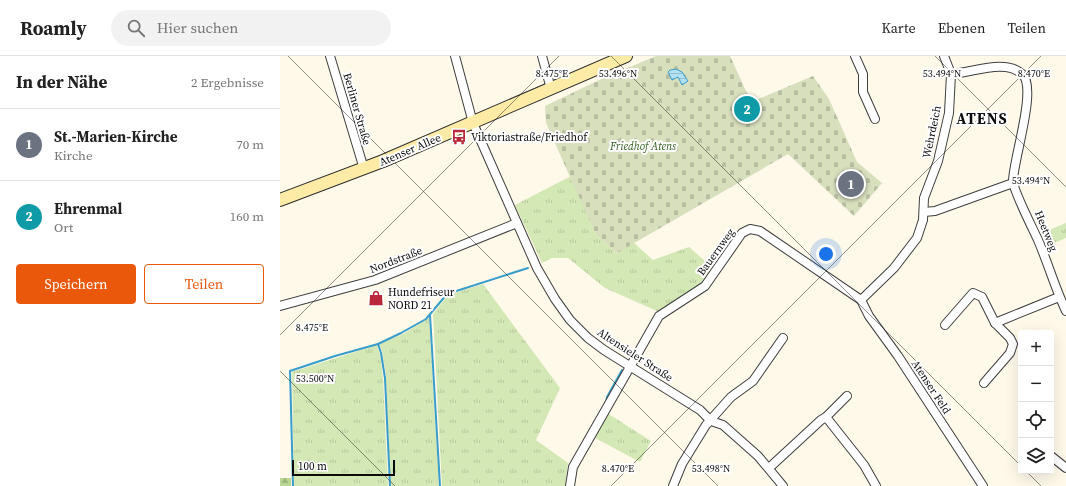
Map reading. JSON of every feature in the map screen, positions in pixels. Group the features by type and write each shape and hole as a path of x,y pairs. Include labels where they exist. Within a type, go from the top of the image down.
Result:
{"street":[{"name":"Berliner Straße","path":"330,56 364,169"},
{"name":"Altensieler Straße","path":"455,56 474,123 517,223 537,268 555,299 570,320 593,342 604,350 700,410 711,421 722,425 758,456 783,486"},
{"path":"542,56 551,89"},
{"name":"Atenser Allee","path":"280,200 364,169 474,123 624,56"},
{"path":"855,56 863,74 864,92 875,119"},
{"name":"Wehrdeich","path":"924,212 924,198 938,161 949,113 951,74 944,56"},
{"path":"861,300 894,268 917,238 924,212 935,211 1013,183 1014,166 1025,120 1027,95 1026,79 1023,74 1015,69 1005,66 951,74"},
{"name":"Heetweg","path":"1013,183 1039,242 1059,297 1066,311"},
{"name":"Nordstraße","path":"280,306 375,280 517,223"},
{"name":"Bauernweg","path":"570,486 573,467 659,316 705,286 742,233 750,229 760,231 861,300"},
{"path":"945,325 973,293 982,297 995,323 1010,338 1013,344 1010,353 984,383"},
{"path":"995,323 1059,297"},
{"name":"Atenser Feld","path":"861,300 870,316 983,486"},
{"path":"675,485 682,464 706,425 731,396 753,381 783,338"},
{"path":"769,468 847,396"},
{"path":"826,417 864,465 876,486"},
{"path":"1054,458 1066,468"}],"green space":[{"name":"Friedhof Atens","path":"656,56 730,56 751,102 813,76 829,99 857,162 882,183 854,216 788,154 617,253 596,235 546,123 545,106 597,81"},
{"path":"571,176 596,235 617,253 633,242 653,260 689,247 713,268 701,284 659,312 605,288 568,258 552,258 542,263 515,205"},
{"path":"1066,223 1066,238 1047,246 1042,233"},
{"path":"483,284 560,388 536,440 568,463 565,486 442,486 433,314 448,295"},
{"path":"429,318 439,486 390,486 386,375 382,351 379,344 403,334"},
{"path":"377,345 383,376 388,486 294,486 292,372"},
{"path":"607,413 651,441 640,462 595,438"},
{"path":"280,478 291,478 291,486 280,486"}],"water":[{"path":"676,69 682,72 688,81 682,85 678,77 672,80 668,72"}],"waterway":[{"path":"293,486 290,371 378,344 426,319 447,294 528,268"},
{"path":"430,315 440,486"},
{"path":"378,344 385,378 390,486"},
{"path":"606,403 607,397 622,370"}],"place":[{"name":"Ehrenmal","path":"747,109"},
{"name":"Viktoriastraße/Friedhof","path":"459,137"},
{"name":"St.-Marien-Kirche","path":"851,184"},
{"name":"Hundefriseur NORD 21","path":"376,298"}],"district":[{"name":"ATENS","path":"982,118"}]}
